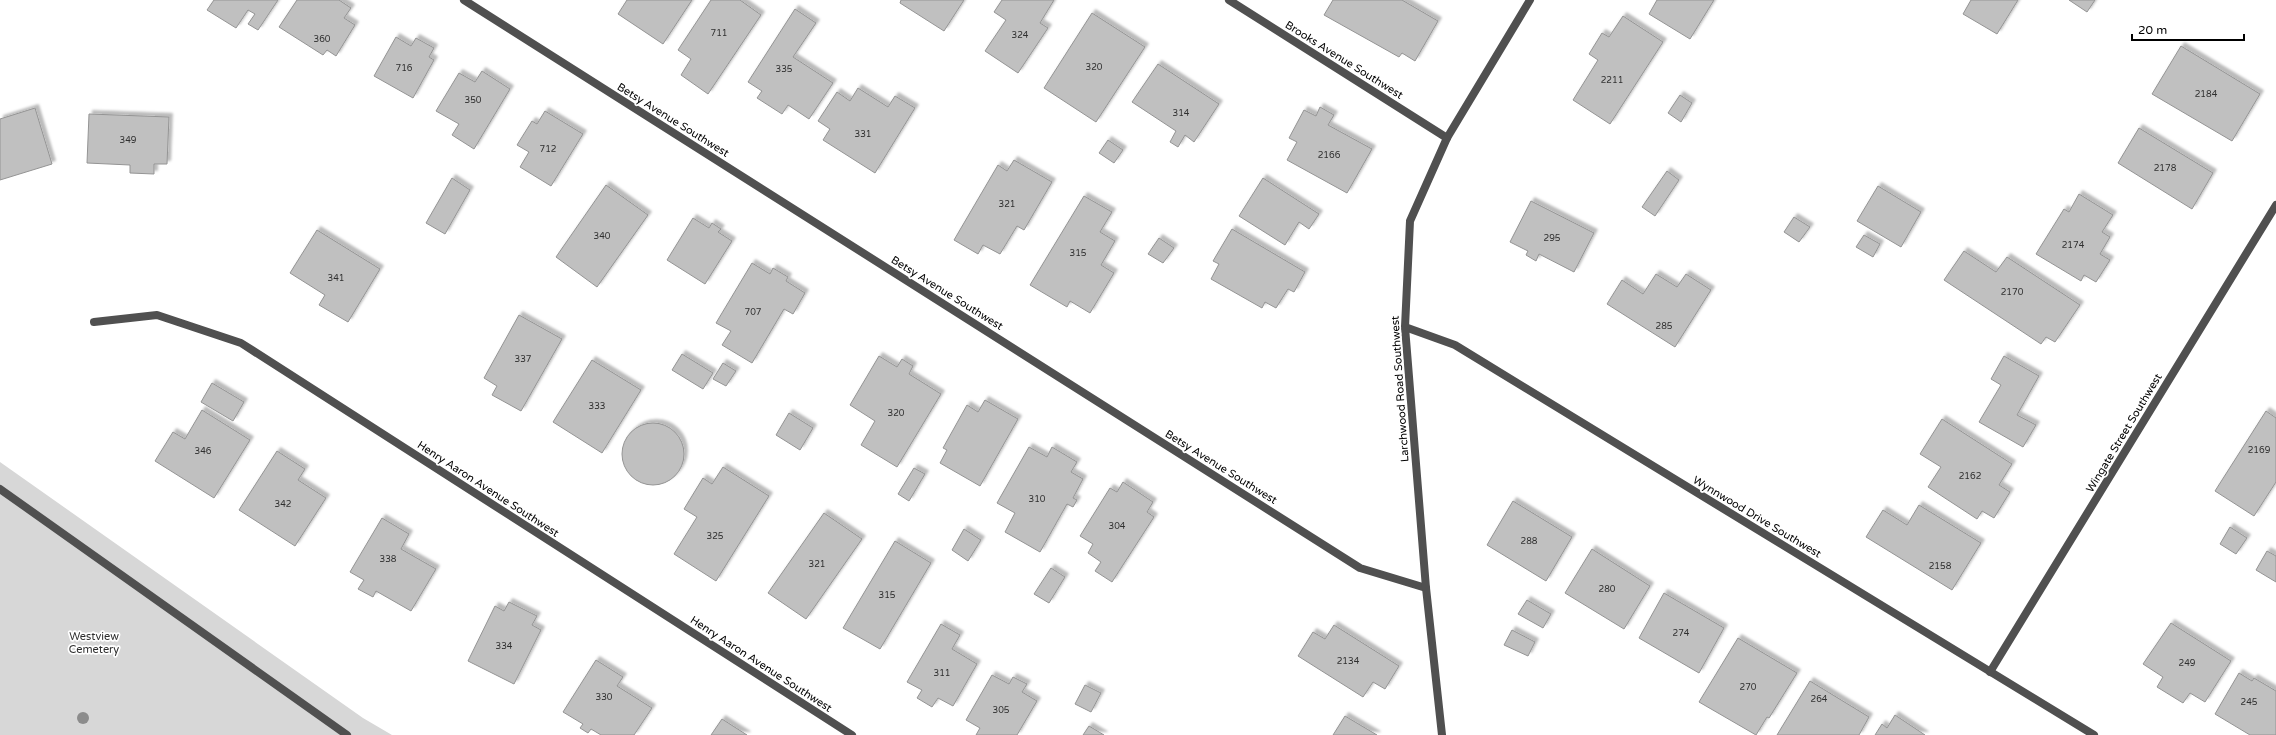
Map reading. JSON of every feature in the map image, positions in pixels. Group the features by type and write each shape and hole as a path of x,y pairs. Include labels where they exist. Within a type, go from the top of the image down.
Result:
{"street":[{"name":"Betsy Avenue Southwest","path":"464,0 1360,568 1426,588"},
{"name":"Brooks Avenue Southwest","path":"1230,0 1447,138"},
{"name":"Larchwood Road Southwest","path":"1442,735 1426,588 1405,327 1410,221 1447,138 1530,0"},
{"name":"Wingate Street Southwest","path":"1990,672 2276,205"},
{"name":"Henry Aaron Avenue Southwest","path":"94,322 157,315 241,343 852,735"},
{"name":"Wynnwood Drive Southwest","path":"1405,327 1454,345 2094,735"},
{"path":"0,489 347,735"}],"green space":[{"name":"Westview Cemetery","path":"0,462 363,718 392,735 0,735"}],"building":[{"path":"214,0 278,0 258,30 248,24 255,14 248,10 236,28 207,10"},
{"path":"297,0 339,0 351,8 344,18 355,25 336,56 327,50 323,55 279,27"},
{"path":"627,0 692,0 663,44 618,14"},
{"path":"711,0 740,0 761,15 708,94 681,75 691,59 678,50"},
{"path":"901,0 964,0 944,31 900,3"},
{"path":"1002,0 1054,0 1040,23 1048,28 1018,73 985,51 1006,20 994,12"},
{"path":"1333,0 1402,0 1438,21 1415,61 1402,53 1399,57 1324,15"},
{"path":"1657,0 1714,0 1690,39 1649,14"},
{"path":"1971,0 2018,0 1997,34 1963,14"},
{"path":"2069,0 2095,0 2087,12"},
{"path":"795,9 816,23 793,57 833,83 809,119 788,105 782,114 757,98 762,91 748,82"},
{"path":"1092,13 1145,47 1096,122 1044,88"},
{"path":"1623,16 1663,42 1610,124 1573,100 1598,60 1589,54 1602,33 1609,37"},
{"path":"396,37 411,46 416,38 434,48 429,57 434,60 413,98 374,76"},
{"path":"2181,46 2260,94 2232,141 2152,94"},
{"path":"1158,64 1219,104 1194,142 1185,135 1178,147 1170,142 1176,131 1132,102"},
{"path":"482,71 510,89 474,149 452,135 459,124 436,111 459,73 475,82"},
{"path":"858,88 888,107 895,96 915,108 875,173 823,140 830,129 818,121 837,92 850,101"},
{"path":"1680,95 1692,103 1681,122 1668,113"},
{"path":"1320,107 1334,115 1328,125 1372,149 1347,193 1287,160 1297,142 1289,138 1304,110 1316,116"},
{"path":"35,108 52,164 0,180 0,119"},
{"path":"545,111 583,134 551,186 520,167 529,152 517,145 532,121 537,124"},
{"path":"89,114 169,117 167,164 154,164 154,174 130,173 130,165 87,163"},
{"path":"2139,128 2213,173 2192,209 2118,163"},
{"path":"1108,140 1123,150 1114,163 1099,153"},
{"path":"1014,160 1052,182 1024,230 1017,226 1000,254 983,245 978,254 954,240 998,165 1007,171"},
{"path":"1667,171 1679,180 1655,216 1642,207"},
{"path":"452,178 470,190 445,234 426,223"},
{"path":"1263,178 1319,214 1309,229 1299,222 1285,245 1239,216"},
{"path":"606,185 648,215 597,287 556,257"},
{"path":"1878,186 1921,212 1901,247 1857,221"},
{"path":"2079,194 2113,215 2102,232 2110,237 2100,254 2110,260 2096,282 2084,275 2081,281 2036,254 2064,209 2069,212"},
{"path":"1084,196 1112,212 1100,232 1115,241 1101,265 1114,273 1090,313 1070,301 1067,307 1030,285"},
{"path":"1531,201 1594,233 1574,272 1539,254 1536,261 1526,255 1528,251 1510,242"},
{"path":"1794,217 1810,227 1799,242 1784,232"},
{"path":"693,218 709,228 712,223 721,229 718,232 732,241 705,284 667,260"},
{"path":"1232,229 1305,272 1294,292 1288,289 1276,308 1265,302 1262,308 1211,279 1219,264 1213,261"},
{"path":"317,230 380,269 348,322 319,305 325,295 290,273"},
{"path":"1864,235 1880,244 1873,257 1856,247"},
{"path":"1159,238 1174,248 1163,263 1148,254"},
{"path":"1964,251 1996,272 2007,257 2080,305 2055,342 2046,337 2041,344 1944,280"},
{"path":"752,263 770,274 773,268 788,277 786,281 805,293 793,314 784,309 752,363 722,345 731,331 716,323"},
{"path":"1656,274 1677,287 1686,274 1711,290 1675,347 1607,304 1622,280 1643,294"},
{"path":"519,315 562,339 521,411 492,395 497,386 484,378"},
{"path":"682,354 713,373 703,389 672,370"},
{"path":"879,356 897,367 902,359 913,366 909,374 941,394 897,467 861,445 875,421 850,405"},
{"path":"2004,356 2039,376 2017,415 2036,425 2023,447 1979,422 2001,385 1991,379"},
{"path":"592,360 641,390 602,453 553,422"},
{"path":"723,363 736,371 726,386 713,379"},
{"path":"212,383 244,402 233,421 201,402"},
{"path":"985,400 1018,419 980,486 940,463 947,450 943,448 967,405 978,412"},
{"path":"202,410 250,440 214,498 155,461 173,432 185,439"},
{"path":"2266,411 2276,418 2276,482 2254,516 2215,491"},
{"path":"789,413 813,428 800,450 776,435"},
{"path":"1942,419 2012,464 1999,485 2010,492 1994,518 1982,511 1977,519 1928,487 1941,467 1920,454"},
{"path":"653,423 665,425 675,432 682,442 684,454 682,466 675,476 665,483 653,485 641,483 631,476 624,466 622,454 624,442 631,432 641,425"},
{"path":"1029,447 1047,457 1052,447 1077,462 1071,472 1083,479 1073,498 1077,500 1073,507 1067,504 1040,552 1005,532 1015,513 997,503"},
{"path":"277,451 305,469 298,480 326,498 295,546 239,510"},
{"path":"723,467 769,496 716,581 674,554 697,517 684,509 703,478 712,484"},
{"path":"914,468 925,474 909,501 898,494"},
{"path":"1123,482 1153,502 1147,512 1154,517 1112,582 1095,571 1101,562 1088,553 1093,544 1080,536 1110,488 1117,492"},
{"path":"1513,501 1572,537 1546,581 1487,545"},
{"path":"1919,505 1981,543 1952,590 1866,537 1883,510 1907,525"},
{"path":"824,513 862,539 806,619 768,593"},
{"path":"382,518 409,534 401,549 436,569 411,611 376,591 373,597 358,589 364,580 350,572"},
{"path":"2230,527 2247,538 2236,554 2220,544"},
{"path":"964,529 981,540 968,561 952,550"},
{"path":"895,541 931,563 880,649 843,628"},
{"path":"1592,549 1650,586 1624,629 1565,593"},
{"path":"2267,551 2276,556 2276,582 2256,570"},
{"path":"1051,568 1065,577 1049,603 1034,594"},
{"path":"1664,593 1724,628 1699,673 1639,638"},
{"path":"1527,600 1551,614 1543,628 1518,614"},
{"path":"509,602 537,616 532,625 541,630 514,684 468,661 495,606 504,611"},
{"path":"2171,623 2231,661 2205,702 2190,693 2183,703 2157,687 2163,677 2143,664"},
{"path":"941,624 960,635 952,649 977,664 953,706 938,698 932,707 917,698 922,690 907,682"},
{"path":"1334,625 1399,666 1385,689 1373,682 1363,697 1298,656 1313,632 1325,639"},
{"path":"1512,630 1535,642 1528,656 1504,645"},
{"path":"1738,638 1797,673 1769,718 1767,717 1756,735 1699,702"},
{"path":"596,660 623,677 617,686 652,708 634,735 601,735 591,729 588,733 580,728 583,724 563,712"},
{"path":"2239,673 2252,681 2254,678 2276,691 2276,735 2250,735 2215,714"},
{"path":"992,675 1009,684 1013,677 1027,684 1022,692 1037,701 1017,735 976,735 980,728 966,720"},
{"path":"1810,681 1869,717 1859,735 1777,735"},
{"path":"1085,685 1101,693 1091,712 1075,704"},
{"path":"1895,715 1925,735 1875,735 1882,724 1887,728"},
{"path":"1345,716 1377,735 1333,735"},
{"path":"722,719 747,735 711,735"},
{"path":"1089,726 1104,735 1083,735"}]}
